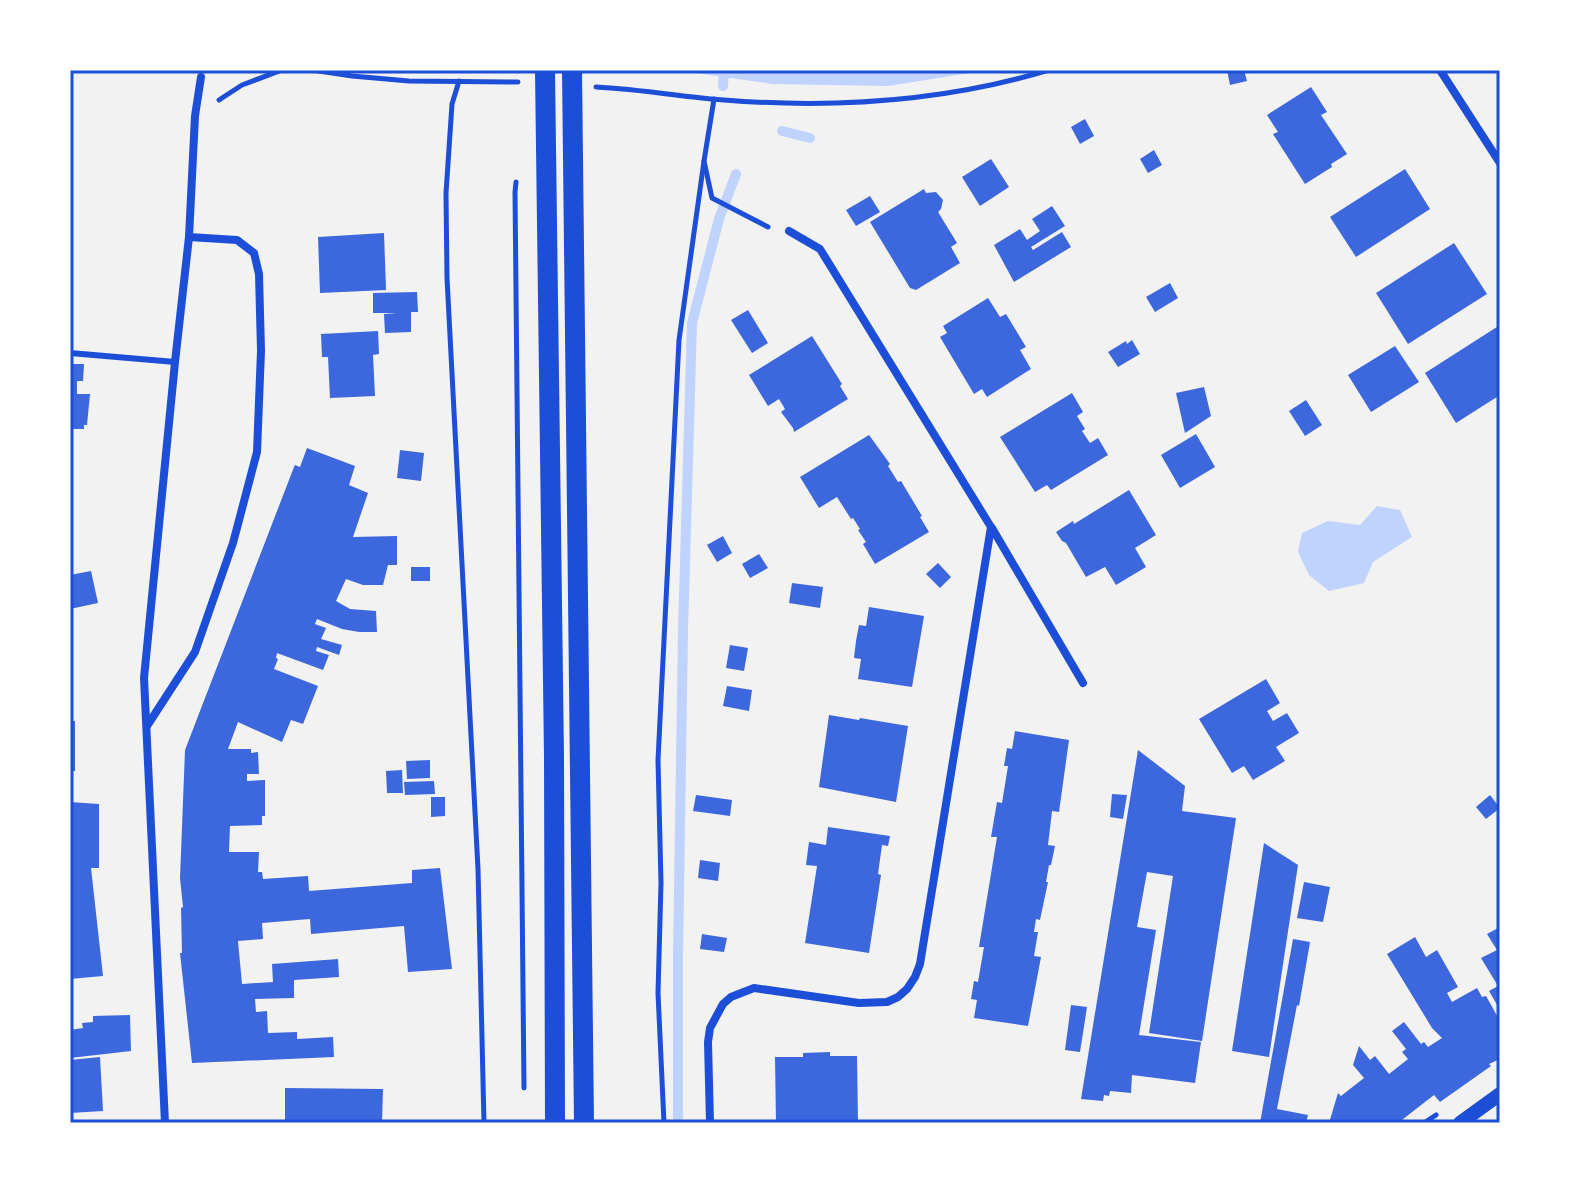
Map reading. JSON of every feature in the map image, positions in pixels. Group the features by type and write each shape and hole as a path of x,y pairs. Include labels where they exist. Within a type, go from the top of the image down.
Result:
{"main road":[{"path":"545,70 555,1123"},
{"path":"572,70 580,91 584,1123"}],"street":[{"path":"1440,70 1500,163"},
{"path":"165,1123 144,678 189,237 195,116 201,77"},
{"path":"789,231 820,249 1083,683"},
{"path":"146,726 195,652 233,543 257,452 261,336 259,274 254,253 237,240 189,237"},
{"path":"710,1123 710,1028 723,1004 731,997 754,988 859,1003 887,1002 907,989 915,977 920,964 991,527"},
{"path":"1460,1123 1500,1094"}],"lane":[{"path":"70,353 175,362"}],"path":[{"path":"195,116 242,85 282,70"},
{"path":"312,70 409,81 526,83"},
{"path":"580,91 793,102 885,102 1011,82 1049,70"},
{"path":"459,81 452,104 446,193 447,264 478,869 484,1123"},
{"path":"664,1123 658,993 661,883 658,760 679,340 714,99"},
{"path":"704,161 712,198 747,217"},
{"path":"517,178 524,1095"}],"water":[{"path":"647,70 989,70 888,86 772,84 696,73"},
{"path":"1377,506 1400,510 1412,537 1373,562 1364,583 1329,591 1309,575 1298,552 1302,533 1328,521 1360,525"}],"building":[{"path":"1227,70 1244,70 1247,81 1230,85"},
{"path":"1311,87 1327,112 1321,115 1347,154 1305,184 1273,134 1278,132 1267,115"},
{"path":"1085,119 1094,136 1080,144 1071,127"},
{"path":"1154,150 1162,165 1148,173 1140,159"},
{"path":"991,159 1009,187 980,206 962,177"},
{"path":"1405,169 1430,209 1356,257 1330,217"},
{"path":"924,189 926,193 936,192 943,200 938,212 957,243 951,247 960,263 916,290 910,288 870,222"},
{"path":"870,196 880,212 856,226 846,210"},
{"path":"1052,206 1065,226 1031,247 1033,250 1062,232 1071,247 1014,282 994,245 1020,229 1027,240 1040,231 1032,219"},
{"path":"384,233 386,290 320,293 318,237"},
{"path":"1454,243 1487,294 1408,344 1376,293"},
{"path":"1170,283 1178,298 1155,312 1146,297"},
{"path":"417,292 418,312 411,312 411,332 385,333 384,314 397,313 373,313 373,293"},
{"path":"988,298 1000,317 1006,314 1026,347 1020,350 1031,369 987,397 982,389 974,394 940,337 947,333 943,326"},
{"path":"748,310 768,343 752,353 731,320"},
{"path":"1500,325 1500,395 1456,423 1425,373"},
{"path":"378,331 379,354 373,355 375,396 330,398 328,357 322,357 321,334"},
{"path":"812,336 848,399 794,432 781,412 785,409 779,399 768,406 749,375"},
{"path":"1132,340 1140,354 1118,367 1108,352"},
{"path":"1395,346 1419,382 1371,412 1348,375"},
{"path":"70,364 84,364 83,381 77,381 77,394 90,394 84,429 70,429"},
{"path":"1204,387 1211,416 1185,433 1176,393"},
{"path":"1072,393 1083,412 1077,416 1085,429 1082,431 1090,443 1098,438 1108,455 1051,490 1047,485 1035,492 1000,437"},
{"path":"1306,400 1322,425 1305,436 1289,411"},
{"path":"1196,434 1215,467 1180,488 1161,455"},
{"path":"869,435 890,464 888,466 898,482 901,481 929,532 875,564 863,544 866,542 860,529 837,497 819,508 800,477"},
{"path":"307,448 355,466 349,485 368,493 353,537 397,536 397,565 388,565 383,585 363,585 346,579 336,601 350,609 376,611 377,632 342,629 317,619 315,624 326,628 321,639 342,645 339,655 317,647 316,651 329,655 323,670 277,653 274,669 318,686 303,724 291,720 282,742 238,722 228,749 258,752 259,774 247,774 247,781 265,780 265,816 262,816 262,825 230,826 229,852 259,852 258,872 262,872 263,879 308,876 309,891 412,883 412,870 440,868 452,969 408,972 404,926 311,934 310,919 262,923 263,939 238,941 242,984 273,982 272,964 338,959 339,977 294,980 294,998 255,999 256,1012 267,1011 268,1033 297,1032 297,1039 333,1037 334,1057 192,1063 180,953 185,750 294,467 300,467"},
{"path":"400,450 424,453 421,481 397,478"},
{"path":"1129,490 1156,535 1135,548 1146,567 1116,585 1105,567 1086,577 1056,532"},
{"path":"723,536 732,553 717,562 707,545"},
{"path":"759,554 768,568 750,578 742,564"},
{"path":"938,563 951,577 940,588 926,574"},
{"path":"411,567 430,567 430,581 411,581"},
{"path":"91,571 98,603 70,609 70,575"},
{"path":"792,583 823,587 820,608 789,603"},
{"path":"869,607 924,616 912,687 858,679 861,659 854,658 856,641 859,625 866,626"},
{"path":"730,645 748,648 744,671 726,668"},
{"path":"1266,679 1280,703 1267,711 1273,721 1287,713 1299,733 1276,747 1285,761 1253,780 1244,766 1232,773 1199,719"},
{"path":"727,686 752,690 749,711 723,706"},
{"path":"829,715 908,726 896,802 819,787"},
{"path":"70,721 75,721 75,771 70,771"},
{"path":"1015,731 1069,740 1059,812 1052,811 1048,845 1055,846 1040,920 1036,919 1034,932 1038,932 1034,956 1041,957 1028,1026 974,1018 977,1000 971,999 974,981 978,982 984,947 979,947 997,837 991,837 997,802 1002,803 1008,766 1004,766 1007,748 1012,749"},
{"path":"1138,750 1185,786 1182,811 1236,818 1202,1041 1149,1033 1173,876 1147,872 1137,927 1156,930 1139,1035 1201,1042 1195,1083 1132,1075 1131,1093 1110,1091 1109,1096 1104,1095 1103,1101 1081,1099"},
{"path":"430,760 430,778 407,779 406,761"},
{"path":"402,770 403,793 387,793 386,771"},
{"path":"434,781 435,794 405,795 404,782"},
{"path":"1112,794 1127,795 1123,819 1110,817"},
{"path":"696,795 732,800 730,816 693,811"},
{"path":"1490,795 1500,808 1486,819 1476,807"},
{"path":"431,797 445,797 445,816 431,817"},
{"path":"70,802 99,804 99,868 91,868 103,976 70,979"},
{"path":"828,827 890,836 888,846 882,845 878,874 881,875 869,953 805,943 817,866 806,865 809,842 826,845"},
{"path":"1264,843 1298,865 1269,1057 1232,1051"},
{"path":"700,860 720,863 718,881 698,878"},
{"path":"1304,882 1330,887 1323,922 1297,918"},
{"path":"1500,927 1500,1010 1489,991 1498,986 1481,958 1497,950 1487,934"},
{"path":"702,934 727,938 724,952 700,949"},
{"path":"1415,937 1426,957 1437,950 1458,987 1447,993 1452,1002 1477,988 1482,997 1486,996 1500,1021 1500,1059 1440,1102 1434,1095 1398,1123 1329,1123 1338,1093 1341,1096 1364,1078 1353,1065 1359,1046 1370,1060 1375,1056 1389,1074 1408,1059 1402,1052 1406,1049 1392,1031 1404,1022 1421,1044 1424,1042 1428,1047 1442,1038 1432,1028 1387,954"},
{"path":"1293,939 1310,942 1277,1109 1308,1115 1306,1123 1260,1123"},
{"path":"1071,1005 1087,1007 1080,1052 1065,1050"},
{"path":"130,1015 131,1051 70,1058 70,1030 83,1028 82,1023 93,1022 93,1016"},
{"path":"830,1052 830,1056 857,1056 858,1123 776,1123 775,1057 803,1057 803,1053"},
{"path":"100,1057 103,1111 70,1113 70,1060"},
{"path":"285,1088 383,1089 382,1123 285,1123"}],"waterway":[{"path":"723,86 724,70"},
{"path":"782,131 810,138"},
{"path":"678,1123 683,631 692,323 719,219 736,174"}]}
